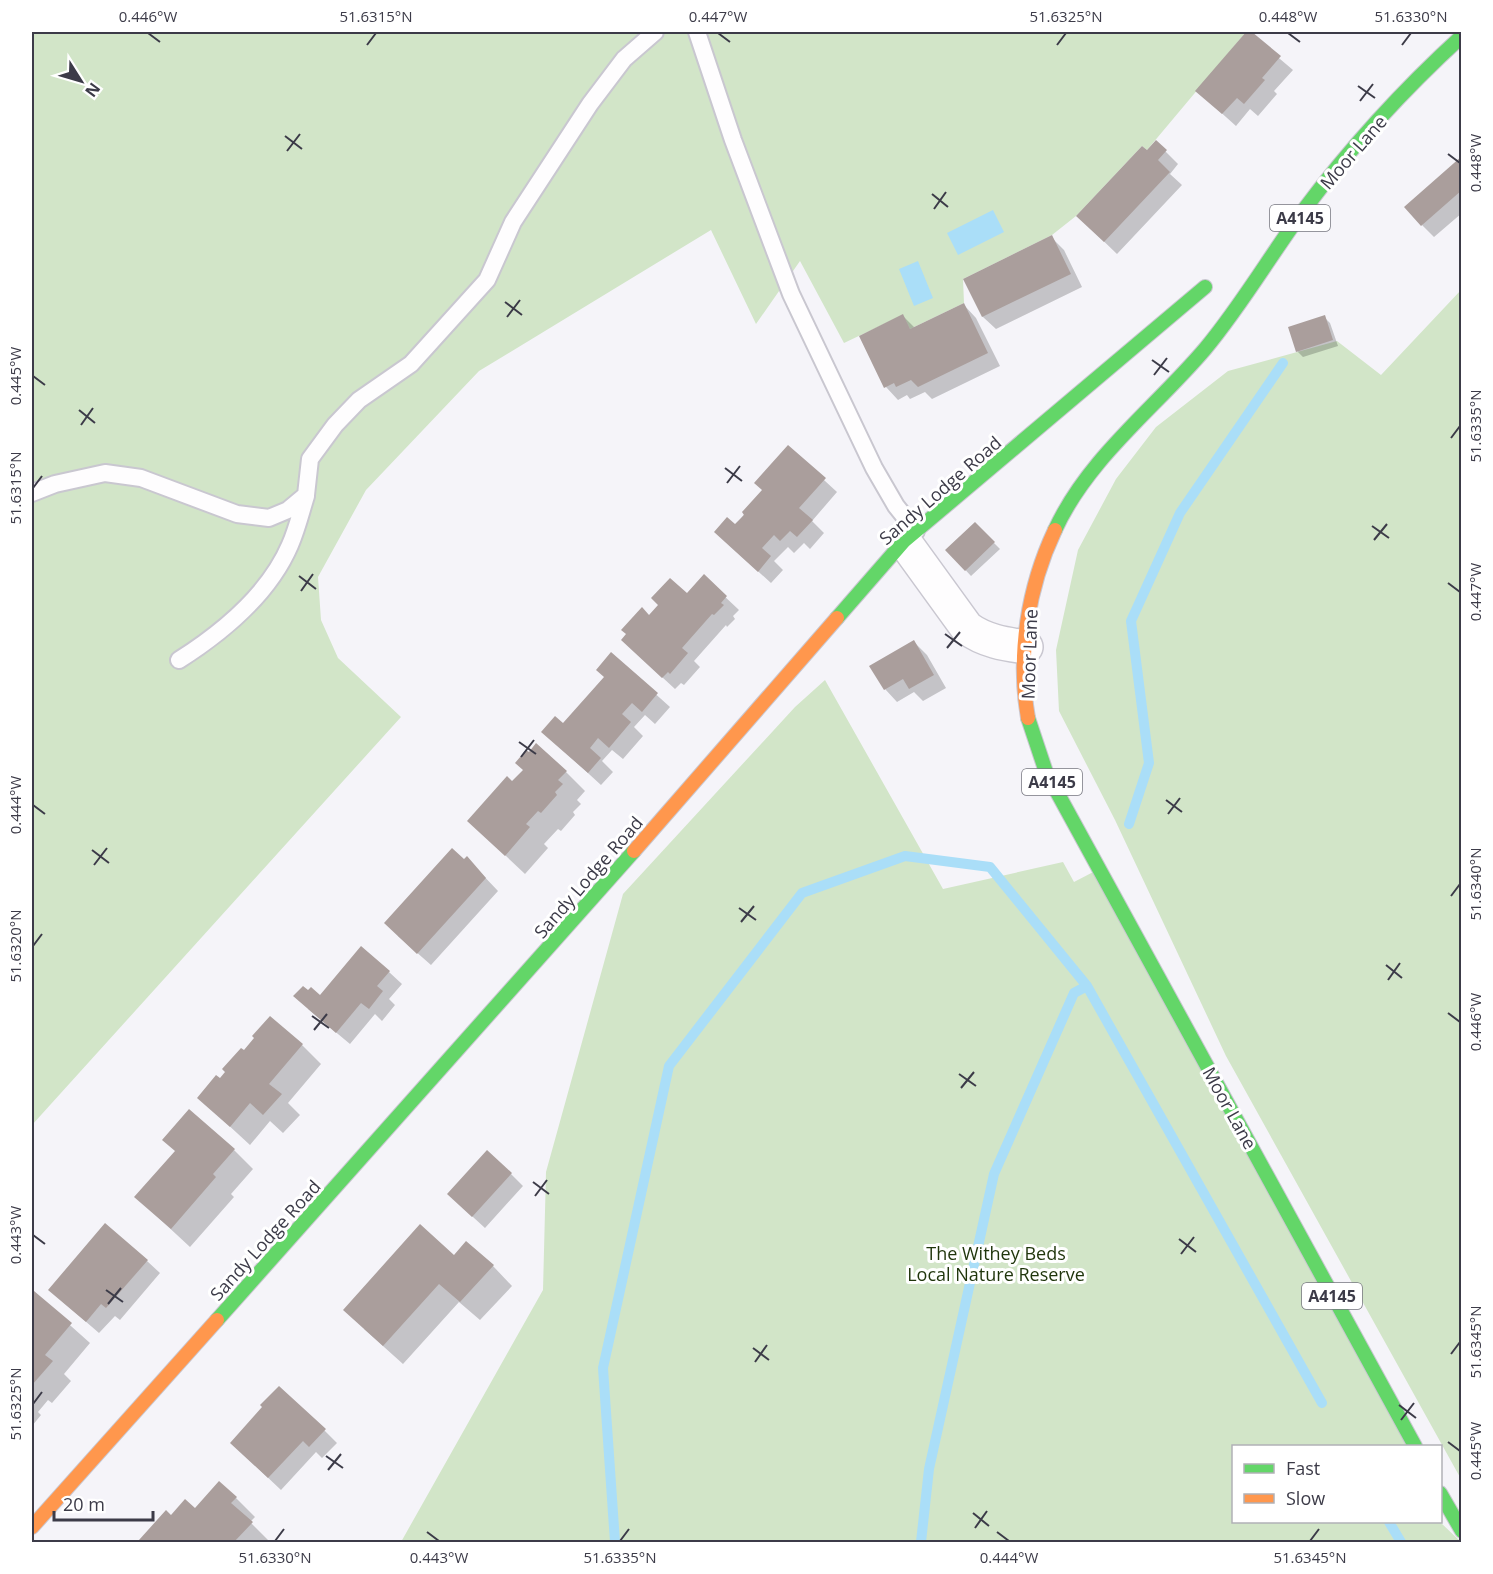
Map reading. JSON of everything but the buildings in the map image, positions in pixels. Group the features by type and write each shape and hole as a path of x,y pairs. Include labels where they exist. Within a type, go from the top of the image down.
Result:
{"street":[{"name":"Moor Lane","path":"1413,1445 1046,772 1028,720 1024,685 1028,618 1035,581 1044,552 1058,522 1078,490 1104,455 1205,349 1326,182 1448,40"},
{"name":"Sandy Lodge Road","path":"32,1527 595,897 910,536 1205,287"},
{"path":"910,536 967,628 980,637 1003,644 1026,646"},
{"path":"1442,1497 1461,1531"}],"lane":[{"path":"179,660 222,629 265,587 290,546 306,495 310,459 335,425 359,400 411,364 487,280 513,222 590,104 624,59 655,32"},
{"path":"697,32 733,140 791,294 874,468 910,536"},
{"path":"32,493 55,484 105,473 141,478 237,514 269,518 288,510 306,495"}],"green space":[{"path":"32,32 1246,32 1147,150 1142,146 1076,216 1052,235 963,279 964,303 910,329 903,315 844,343 800,261 756,324 711,230 479,371 366,490 318,577 321,620 338,658 401,717 32,1125"},
{"path":"1461,290 1461,1479 1226,1056 1115,820 1059,711 1056,650 1078,550 1116,479 1156,427 1228,371 1337,341 1381,375"},
{"name":"The Withey Beds Local Nature Reserve","path":"825,680 943,889 1063,862 1074,882 1099,869 1414,1445 1232,1445 1232,1523 1441,1523 1461,1542 401,1542 543,1290 546,1172 623,894 795,707"}],"water":[{"path":"993,210 1004,232 958,255 947,233"},
{"path":"918,261 933,298 914,306 899,269"}],"waterway":[{"path":"1129,824 1149,763 1131,621 1180,513 1283,363"},
{"path":"615,1542 603,1368 669,1066 802,893 905,856 990,867 1087,986"},
{"path":"921,1542 929,1469 994,1174 1074,993 1087,986 1322,1403"},
{"path":"1390,1523 1401,1542"}],"traffic: fast":[{"path":"1055,530 1085,480 1104,457 1186,371 1218,333 1303,211 1340,165 1399,98 1462,36"},
{"path":"837,618 904,541 1205,287"},
{"path":"1028,718 1046,772 1414,1445"},
{"path":"217,1320 634,851"},
{"path":"1442,1496 1462,1531"}],"traffic: slow":[{"path":"1028,718 1024,670 1027,622 1038,575 1055,530"},
{"path":"634,851 837,618"},
{"path":"32,1527 217,1320"}]}
